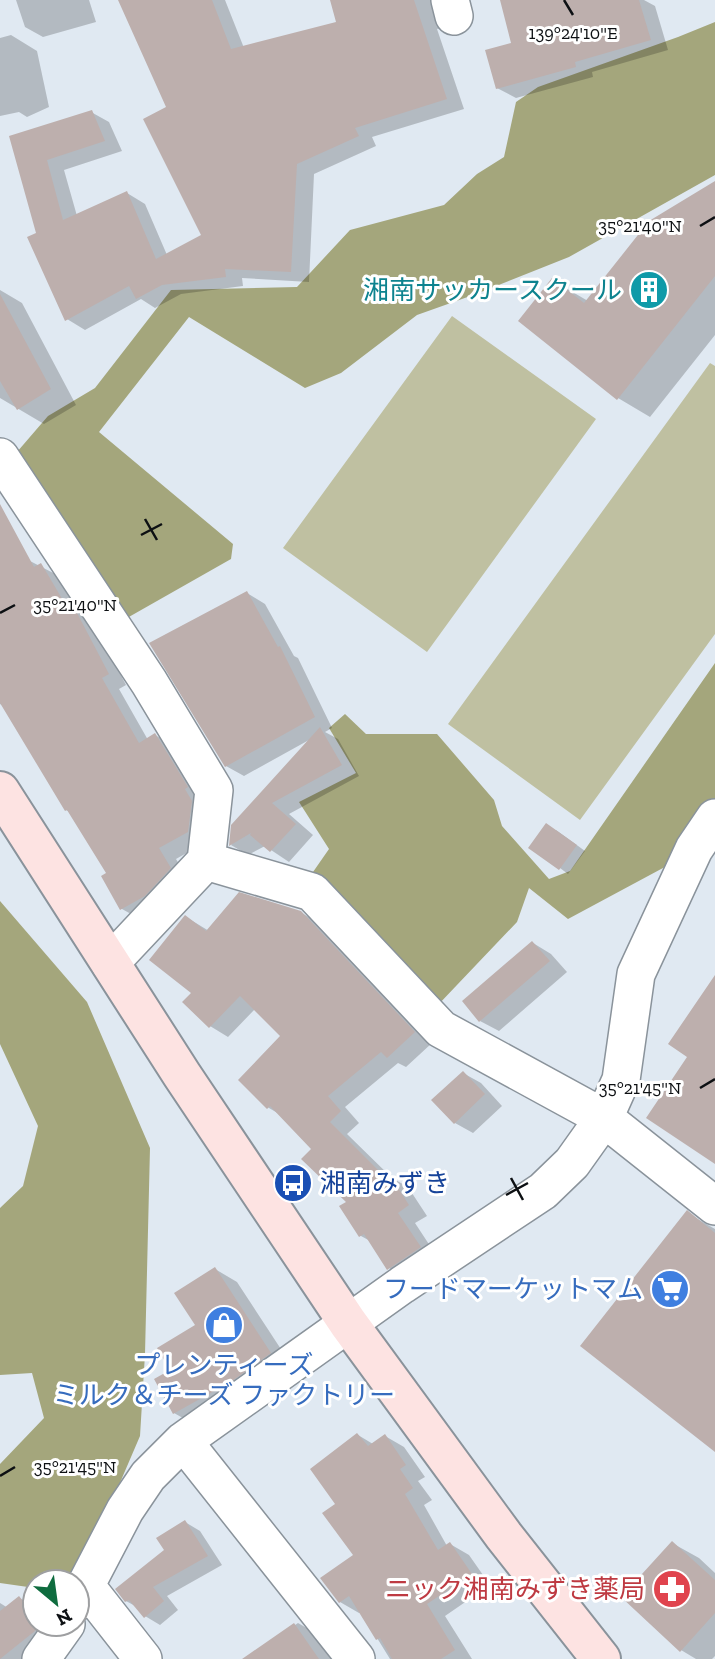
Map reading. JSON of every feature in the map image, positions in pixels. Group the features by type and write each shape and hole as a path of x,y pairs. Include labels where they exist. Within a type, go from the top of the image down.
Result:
{"street":[{"path":"0,457 134,659 214,790 206,861 110,963"},
{"path":"0,791 110,963 348,1323 504,1536 601,1659"},
{"path":"91,1574 125,1510 148,1476 183,1441 348,1323 542,1191 572,1163 604,1118 621,1080 636,974 694,849 715,818"},
{"path":"206,861 312,892 442,1029 604,1118 715,1206"},
{"path":"183,1441 356,1659"},
{"path":"91,1604 143,1659"},
{"path":"41,1659 56,1638"}],"green space":[{"path":"715,22 715,175 569,257 417,315 341,373 305,388 189,317 99,432 233,544 231,559 120,622 17,452 48,416 95,388 171,290 297,287 350,230 444,205 477,174 504,157 516,102 538,87"},
{"path":"452,316 596,419 427,652 283,548"},
{"path":"710,363 715,366 715,634 580,820 448,724"},
{"path":"715,663 715,801 676,861 568,919 529,888 517,922 437,1006 313,872 329,849 299,802 356,773 329,728 345,714 366,734 437,734 494,800 502,826 549,879 570,871"},
{"path":"0,901 87,1002 150,1148 145,1354 140,1436 104,1520 78,1568 21,1568 21,1586 0,1583 0,1464 44,1418 32,1373 0,1375 0,1208 23,1186 38,1126 0,1044"}],"building":[{"path":"118,0 212,0 231,49 336,22 330,0 414,0 447,99 355,128 359,136 297,164 291,272 225,269 226,277 162,285 136,299 129,286 65,321 27,237 36,233 9,136 92,110 105,141 47,160 63,220 127,191 156,259 201,235 143,119 166,107"},
{"path":"500,0 639,0 651,40 575,62 576,67 496,89 485,50 511,43"},
{"name":"湘南サッカースクール","path":"715,181 715,276 617,400 518,321 552,278 584,303 649,221"},
{"path":"0,294 51,389 17,410 0,381"},
{"path":"0,504 34,567 41,563 71,614 76,611 109,674 102,678 139,743 155,733 188,787 185,789 192,801 188,832 159,848 171,868 145,896 120,910 101,876 106,873 0,703"},
{"path":"247,591 278,647 280,646 315,717 225,767 149,643"},
{"path":"320,727 342,765 272,803 296,824 270,852 250,835 251,833 229,846 231,825"},
{"path":"546,823 577,845 559,870 528,848"},
{"path":"239,892 301,911 415,1032 387,1058 381,1052 328,1096 341,1111 330,1122 385,1177 389,1174 409,1205 398,1213 421,1247 387,1270 364,1234 359,1237 339,1206 346,1202 301,1159 311,1149 270,1106 267,1109 238,1080 280,1036 240,996 209,1028 182,1002 191,993 149,960 185,915 206,931"},
{"path":"532,941 550,961 479,1022 462,1001"},
{"path":"715,975 715,1164 646,1118 687,1057 668,1044"},
{"path":"463,1071 485,1094 454,1124 431,1100"},
{"name":"フードマーケットマム","path":"687,1210 715,1233 715,1452 580,1346"},
{"path":"215,1267 271,1353 232,1381 173,1414 154,1379 170,1370 157,1348 195,1325 174,1293"},
{"path":"357,1433 368,1446 385,1434 406,1465 400,1469 413,1488 405,1494 438,1550 450,1542 472,1574 427,1604 455,1650 441,1659 392,1659 380,1638 376,1640 349,1596 339,1603 320,1578 353,1555 322,1513 335,1504 310,1469"},
{"path":"185,1520 208,1556 153,1587 164,1601 144,1618 129,1600 125,1602 115,1589 164,1550 156,1538"},
{"name":"ニック湘南みずき薬局","path":"672,1541 715,1580 715,1613 680,1652 621,1597"},
{"path":"19,1596 21,1638 26,1638 0,1659 0,1611"},
{"path":"294,1623 319,1659 242,1659"}],"place":[{"name":"湘南サッカースクール","path":"649,290"},
{"name":"湘南みずき","path":"293,1183"},
{"name":"フードマーケットマム","path":"670,1289"},
{"name":"プレンティーズ ミルク＆チーズ ファクトリー","path":"224,1325"},
{"name":"ニック湘南みずき薬局","path":"672,1589"}]}
